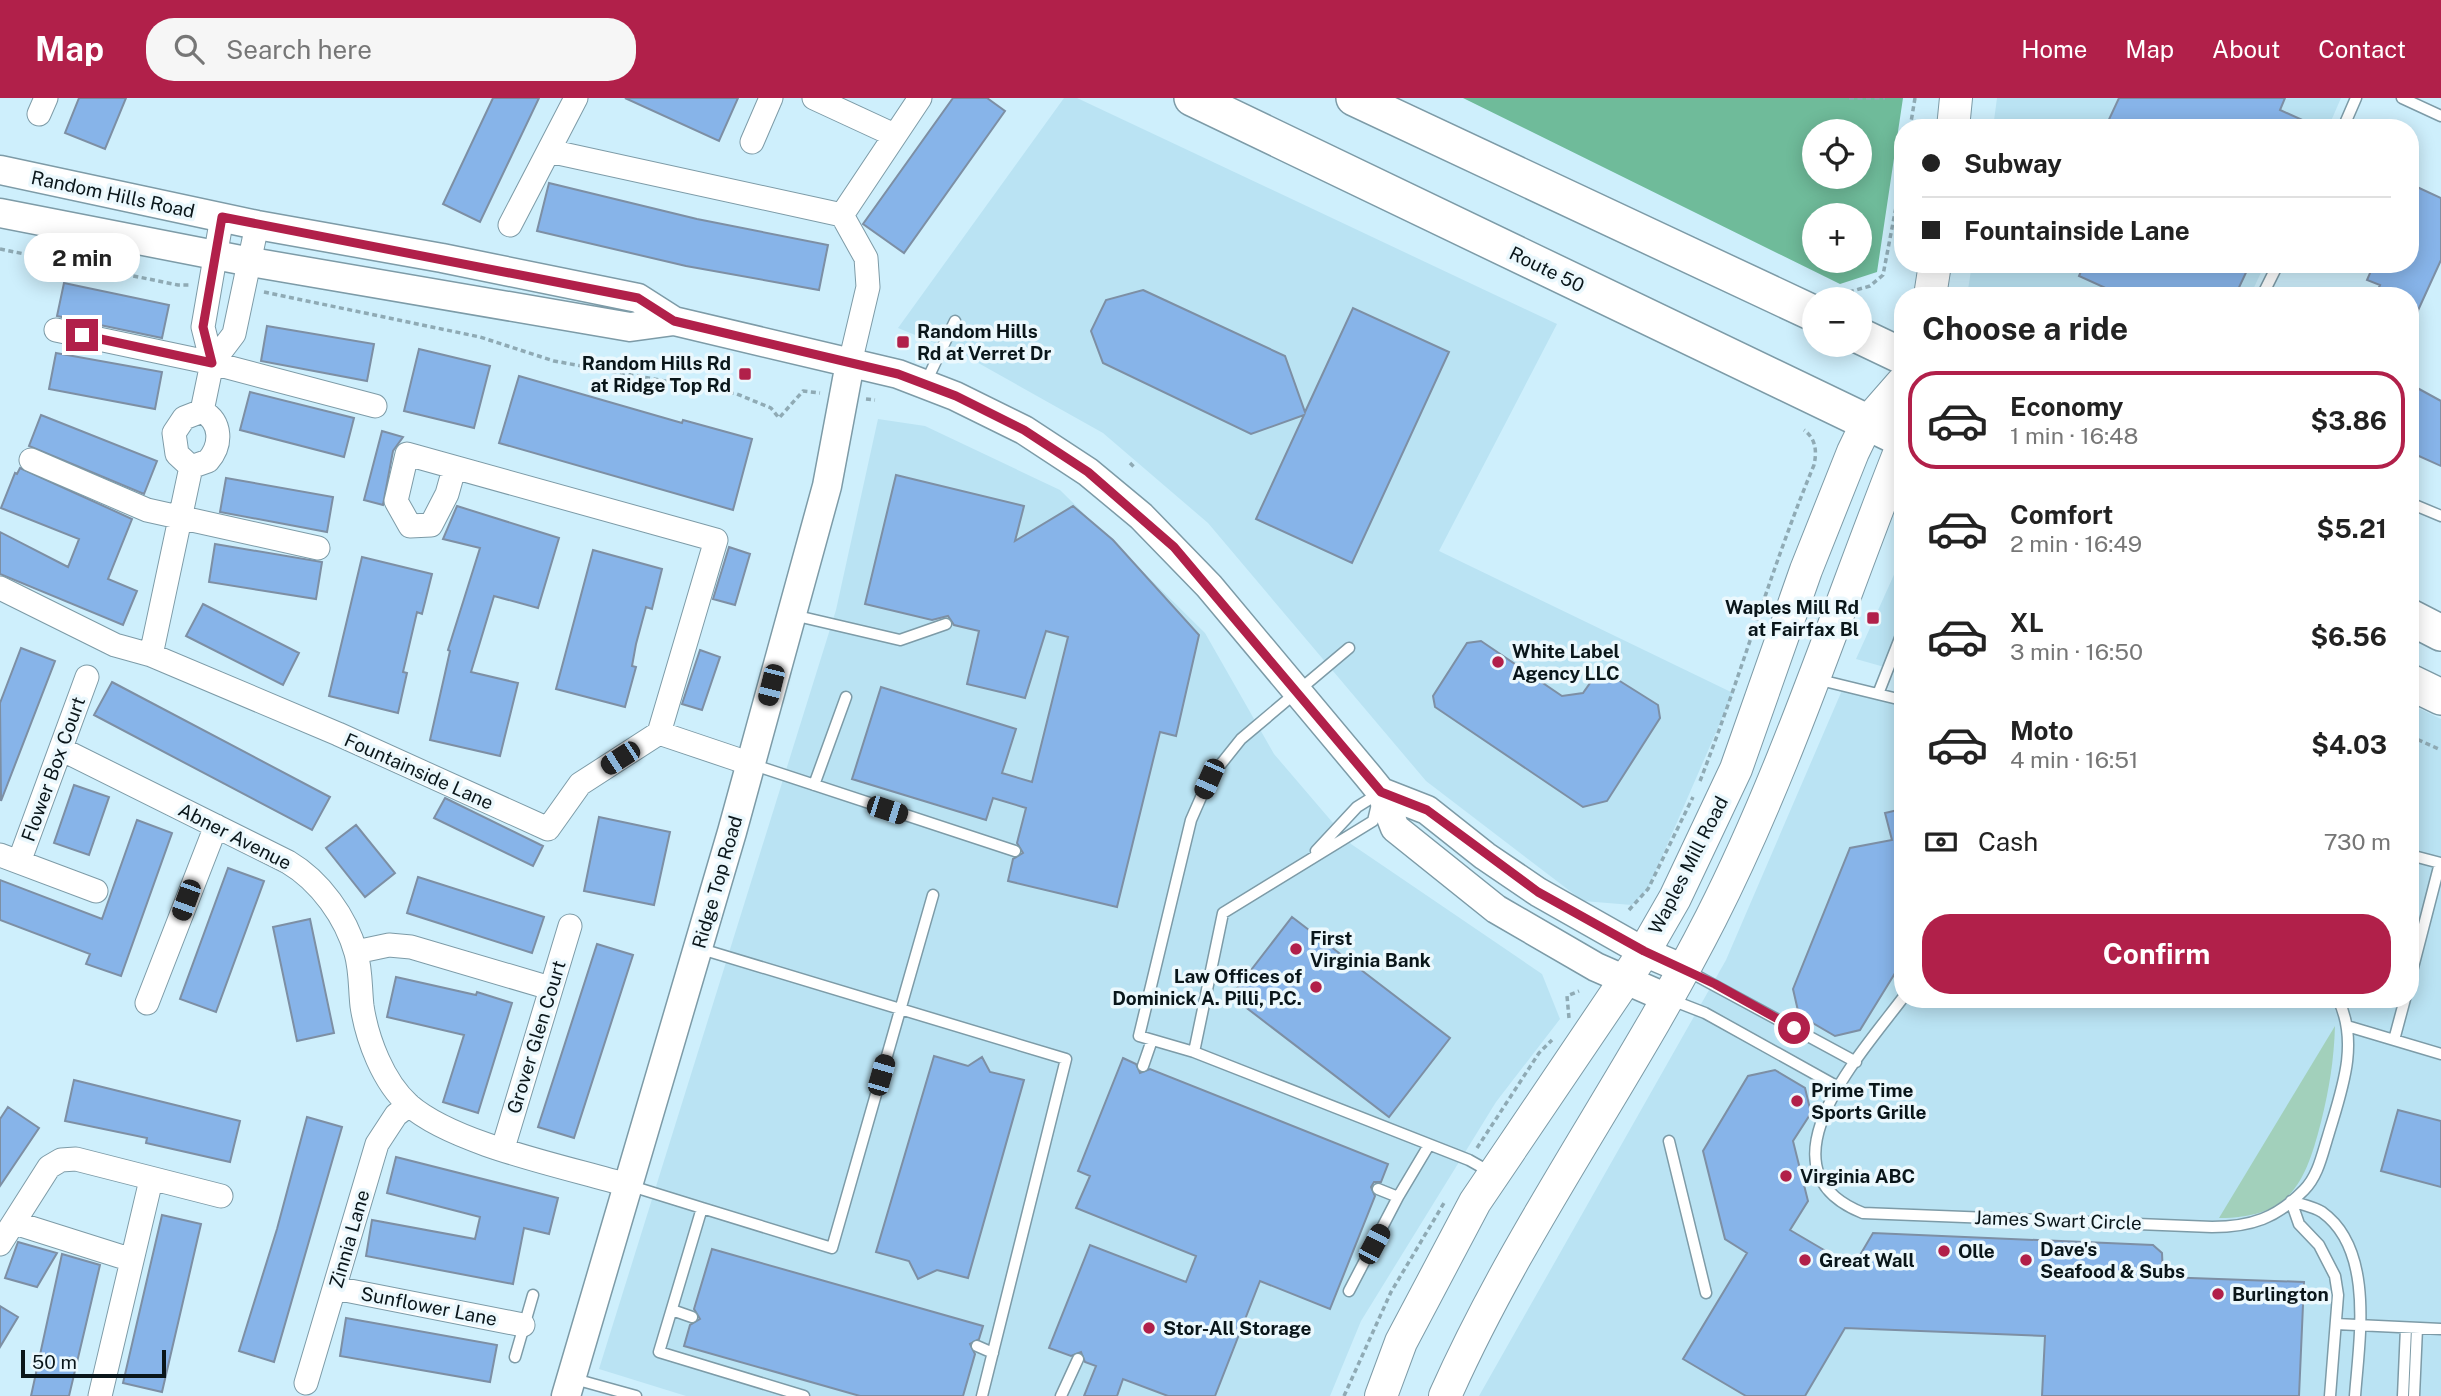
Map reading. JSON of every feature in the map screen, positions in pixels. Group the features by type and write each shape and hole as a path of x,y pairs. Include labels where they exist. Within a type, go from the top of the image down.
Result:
{"main road":[{"name":"Route 50","path":"1192,98 1894,435"},
{"path":"1354,98 1802,308"},
{"path":"1954,119 1956,98"},
{"path":"1872,342 1894,352"},
{"name":"Waples Mill Road","path":"1381,1396 1401,1342 1492,1173 1644,951 1675,898 1736,769 1805,570 1867,423 1894,392"},
{"path":"1445,1396 1529,1233 1684,969 1774,785 1894,467"},
{"path":"2419,622 2441,633"},
{"path":"2419,686 2441,696"}],"street":[{"path":"510,225 576,98"},
{"path":"752,142 771,98"},
{"path":"814,98 894,135"},
{"path":"842,215 920,98"},
{"path":"549,150 842,215 866,258 868,287 850,363"},
{"name":"Random Hills Road","path":"0,170 257,225 442,258 638,298 674,321 850,363 924,384 1024,430 1097,479 1174,547 1381,792 1395,828 1496,909 1596,967 1667,998"},
{"name":"Random Hills Road","path":"0,213 216,256 248,275 630,327 674,321"},
{"path":"212,363 203,327 222,217"},
{"path":"202,411 212,363 234,334 257,225"},
{"path":"56,330 212,363 375,406"},
{"name":"Ridge Top Road","path":"569,1387 751,764 827,486 850,363"},
{"path":"191,467 177,454 174,433 184,418 202,411"},
{"path":"191,467 208,461 218,443 216,425 202,411"},
{"path":"31,460 147,510 318,548"},
{"path":"151,655 191,467"},
{"path":"454,469 716,540 659,733 751,764"},
{"name":"Fountainside Lane","path":"0,588 114,645 151,655 338,734 548,829 580,784 659,733"},
{"name":"Flower Box Court","path":"9,858 61,749 87,677"},
{"name":"Abner Avenue","path":"61,749 288,862 309,877 337,912 356,952 362,1007 371,1042 385,1072 409,1105 459,1135 628,1185"},
{"name":"Random Hills Road","path":"1381,792 1427,810 1538,892 1644,951 1684,969"},
{"path":"147,1003 216,826"},
{"path":"9,858 96,891"},
{"name":"Grover Glen Court","path":"503,1148 570,926"},
{"path":"356,952 389,945 411,947 550,988"},
{"name":"Zinnia Lane","path":"306,1383 377,1144 396,1115 409,1105"},
{"path":"0,1244 49,1167 61,1160 76,1159 221,1196"},
{"path":"100,1396 151,1180"},
{"path":"15,1223 132,1260"},
{"name":"Sunflower Lane","path":"335,1289 523,1325"}],"lane":[{"path":"2347,119 2356,98"},
{"path":"2402,98 2441,116"},
{"path":"924,384 955,321"},
{"path":"2419,507 2441,516"},
{"path":"791,615 900,640 946,624"},
{"path":"1349,648 1241,739 1209,779 1191,820 1139,1036 1194,1052 1429,1144 1492,1173"},
{"path":"1878,694 1894,653"},
{"path":"1815,679 1894,698"},
{"path":"814,785 846,697"},
{"path":"751,764 1015,851"},
{"path":"1307,862 1357,807 1381,792"},
{"path":"1194,1052 1223,913 1373,821 1381,792"},
{"path":"2419,857 2440,863 2419,944"},
{"path":"628,1185 832,1248 933,895"},
{"path":"698,948 1066,1059 982,1396"},
{"path":"1684,969 1856,1062"},
{"path":"1667,998 1705,1013 1840,1088"},
{"name":"James Swart Circle","path":"1895,1008 1856,1062 1816,1133 1813,1151 1815,1168 1834,1199 1863,1213 2242,1227 2263,1221 2291,1201 2305,1189 2317,1171 2346,1074 2347,1026 2342,1008"},
{"path":"2394,1040 2402,1008"},
{"path":"2347,1026 2441,1054"},
{"path":"1143,1066 1152,1040"},
{"path":"1669,1141 1706,1293"},
{"path":"1349,1291 1429,1144"},
{"path":"1378,1189 1398,1198"},
{"path":"2291,1201 2299,1224 2319,1245 2336,1276 2336,1324 2330,1396"},
{"path":"2291,1201 2322,1212 2350,1251 2361,1294 2355,1396"},
{"path":"702,1208 659,1352 804,1396"},
{"path":"515,1357 533,1295"},
{"path":"672,1310 692,1317"},
{"path":"2336,1324 2441,1329"},
{"path":"2403,1396 2412,1328"},
{"path":"2412,1328 2414,1396"},
{"path":"977,1346 993,1353"},
{"path":"1061,1396 1078,1359"},
{"path":"569,1387 636,1396"}],"path":[{"path":"1849,98 1885,98"},
{"path":"1912,119 1915,98"},
{"path":"1866,287 1883,275 1894,218"},
{"path":"0,249 178,285 211,284"},
{"path":"248,275 480,337 554,361 737,394 771,408 779,418 803,391 876,400"},
{"path":"1700,782 1733,694 1772,572 1814,465 1814,442 1804,430"},
{"path":"1130,463 1135,468"},
{"path":"2419,740 2441,750"},
{"path":"1629,910 1648,889 1695,794"}],"shaded area":[{"path":"1064,98 1077,98 1557,324 1439,551 1733,693 1648,889 1632,905 1583,901 1426,781 1208,523 1103,433 964,355 898,328"},
{"path":"1997,98 2341,98 2332,119 1994,119"},
{"path":"1971,273 2261,273 2254,287 1968,287"},
{"path":"878,419 925,426 1060,490 1205,633 1274,754 1351,844 1542,974 1560,1019 1496,1102 1361,1321 1330,1396 686,1396 599,1369 836,610"},
{"path":"1894,575 1894,670 1856,659"},
{"path":"1846,681 1894,694 1894,1008 2419,1008 2419,708 2441,719 2441,1396 1479,1396 1726,960"}],"green space":[{"path":"1463,98 1903,98 1900,119 1894,119 1894,158 1877,272 1840,284 1818,273 1872,273 1872,203 1802,203 1802,265"},
{"path":"2335,1026 2324,1110 2315,1144 2300,1180 2291,1193 2263,1212 2219,1218"}],"building":[{"path":"79,98 126,98 105,149 65,133"},
{"path":"493,98 539,98 480,222 443,204"},
{"path":"625,98 738,98 719,141"},
{"path":"953,98 987,98 1005,111 904,253 863,224"},
{"path":"2119,98 2285,98 2280,110 2300,119 2109,119"},
{"path":"549,183 697,219 828,245 819,290 686,266 537,231"},
{"path":"2419,188 2441,198 2441,260 2419,308 2419,287 2379,287 2380,285 2367,280 2370,273 2419,273"},
{"path":"2080,273 2246,273 2239,287 2103,287 2079,276"},
{"path":"64,283 169,305 162,338 57,316"},
{"path":"1143,290 1285,356 1305,412 1353,308 1449,352 1352,563 1256,519 1304,415 1251,434 1103,363 1091,331 1106,300"},
{"path":"267,326 374,344 367,381 261,361"},
{"path":"419,349 490,366 474,428 404,411"},
{"path":"56,353 162,372 155,409 49,389"},
{"path":"519,376 682,423 683,420 752,439 733,510 499,443"},
{"path":"2419,389 2441,401 2441,466 2419,456"},
{"path":"250,392 354,418 344,457 240,430"},
{"path":"41,415 157,461 144,494 29,446"},
{"path":"382,431 403,437 393,451 383,505 364,500"},
{"path":"20,468 132,519 108,579 137,591 123,625 0,574 0,532 68,567 79,539 1,508 15,473 17,474"},
{"path":"896,475 1024,506 1015,541 1073,506 1113,540 1199,635 1176,736 1160,732 1117,907 1008,881 1013,859 1023,853 1017,843 1026,808 993,798 986,820 852,779 881,687 1016,729 1002,773 1032,782 1068,637 1046,631 1025,698 967,684 979,631 954,625 948,616 932,620 865,604"},
{"path":"226,478 333,497 327,532 220,512"},
{"path":"457,506 559,538 538,608 494,596 471,672 518,683 500,756 430,740 450,651 448,650 480,548 443,539"},
{"path":"215,544 322,562 316,599 209,582"},
{"path":"729,547 750,554 735,605 713,599"},
{"path":"593,550 662,569 652,609 646,607 636,644 632,666 636,667 625,707 556,689"},
{"path":"362,557 432,574 422,614 417,612 403,672 407,673 398,713 329,696"},
{"path":"203,604 299,653 283,685 186,636"},
{"path":"1481,641 1562,696 1583,693 1595,676 1607,673 1658,705 1660,718 1607,801 1583,807 1435,707 1433,696 1467,643"},
{"path":"21,648 55,661 1,801 0,703"},
{"path":"700,650 720,657 702,710 682,704"},
{"path":"112,682 330,797 312,830 94,715"},
{"path":"74,785 109,797 89,855 54,843"},
{"path":"445,798 543,846 533,866 434,818"},
{"path":"1894,811 1894,975 1860,1030 1835,1036 1799,1015 1793,989 1850,848 1892,840 1885,813"},
{"path":"599,817 670,832 654,905 584,891"},
{"path":"137,820 172,833 121,976 86,964 90,954 0,920 0,880 102,919"},
{"path":"356,825 395,873 365,897 326,848"},
{"path":"228,868 264,881 216,1012 180,999"},
{"path":"418,877 544,917 532,953 407,913"},
{"path":"1292,917 1450,1038 1389,1117 1231,996"},
{"path":"310,919 334,1033 297,1041 273,927"},
{"path":"597,944 633,955 574,1138 538,1127"},
{"path":"396,977 476,995 477,992 512,1003 478,1113 443,1102 464,1035 387,1017"},
{"path":"934,1056 968,1066 982,1057 990,1072 1024,1080 968,1278 937,1270 918,1279 909,1261 876,1252"},
{"path":"1123,1058 1136,1064 1140,1073 1150,1069 1388,1164 1381,1182 1374,1182 1371,1187 1375,1196 1330,1309 1260,1281 1215,1396 1168,1396 1123,1379 1117,1396 1084,1396 1096,1366 1085,1362 1081,1352 1071,1356 1049,1348 1090,1245 1186,1282 1196,1256 1076,1208 1090,1176 1078,1171"},
{"path":"1775,1070 1805,1088 1811,1113 1793,1141 1808,1201 1790,1230 1853,1267 1873,1233 2153,1245 2162,1253 2163,1277 2304,1282 2299,1396 2042,1396 2045,1336 1845,1328 1805,1396 1746,1396 1683,1359 1747,1253 1725,1239 1703,1151 1748,1076"},
{"path":"74,1080 240,1121 230,1162 146,1143 147,1138 65,1121"},
{"path":"8,1107 39,1128 0,1186 0,1119"},
{"path":"2398,1110 2441,1121 2441,1187 2381,1171"},
{"path":"307,1117 342,1127 274,1362 239,1351 277,1229"},
{"path":"396,1157 558,1198 549,1234 524,1228 513,1284 366,1256 372,1220 475,1239 480,1217 387,1193"},
{"path":"162,1215 201,1224 162,1392 123,1383"},
{"path":"18,1242 57,1253 37,1287 5,1278"},
{"path":"712,1249 983,1326 979,1339 970,1344 975,1354 963,1396 860,1396 684,1346 690,1325 700,1319 694,1309"},
{"path":"62,1254 100,1265 69,1396 31,1396"},
{"path":"0,1306 18,1317 0,1347"},
{"path":"346,1318 497,1345 490,1382 340,1356"}],"place":[{"name":"Random Hills Rd at Verret Dr","path":"903,342"},
{"name":"Random Hills Rd at Ridge Top Rd","path":"745,374"},
{"name":"Waples Mill Rd at Fairfax Bl","path":"1873,618"},
{"name":"White Label Agency LLC","path":"1498,662"},
{"name":"First Virginia Bank","path":"1296,949"},
{"name":"Law Offices of Dominick A. Pilli, P.C.","path":"1316,987"},
{"name":"Prime Time Sports Grille","path":"1797,1101"},
{"name":"Virginia ABC","path":"1786,1176"},
{"name":"Olle","path":"1944,1251"},
{"name":"Great Wall","path":"1805,1260"},
{"name":"Dave's Seafood & Subs","path":"2026,1260"},
{"name":"Burlington","path":"2218,1294"},
{"name":"Stor-All Storage","path":"1149,1328"}],"route":[{"path":"82,335 212,363 203,327 222,217 638,298 674,321 898,374 956,396 1024,430 1088,472 1141,516 1209,586 1381,792 1427,810 1456,830 1485,856 1538,892 1644,951 1715,984 1794,1028"}]}
